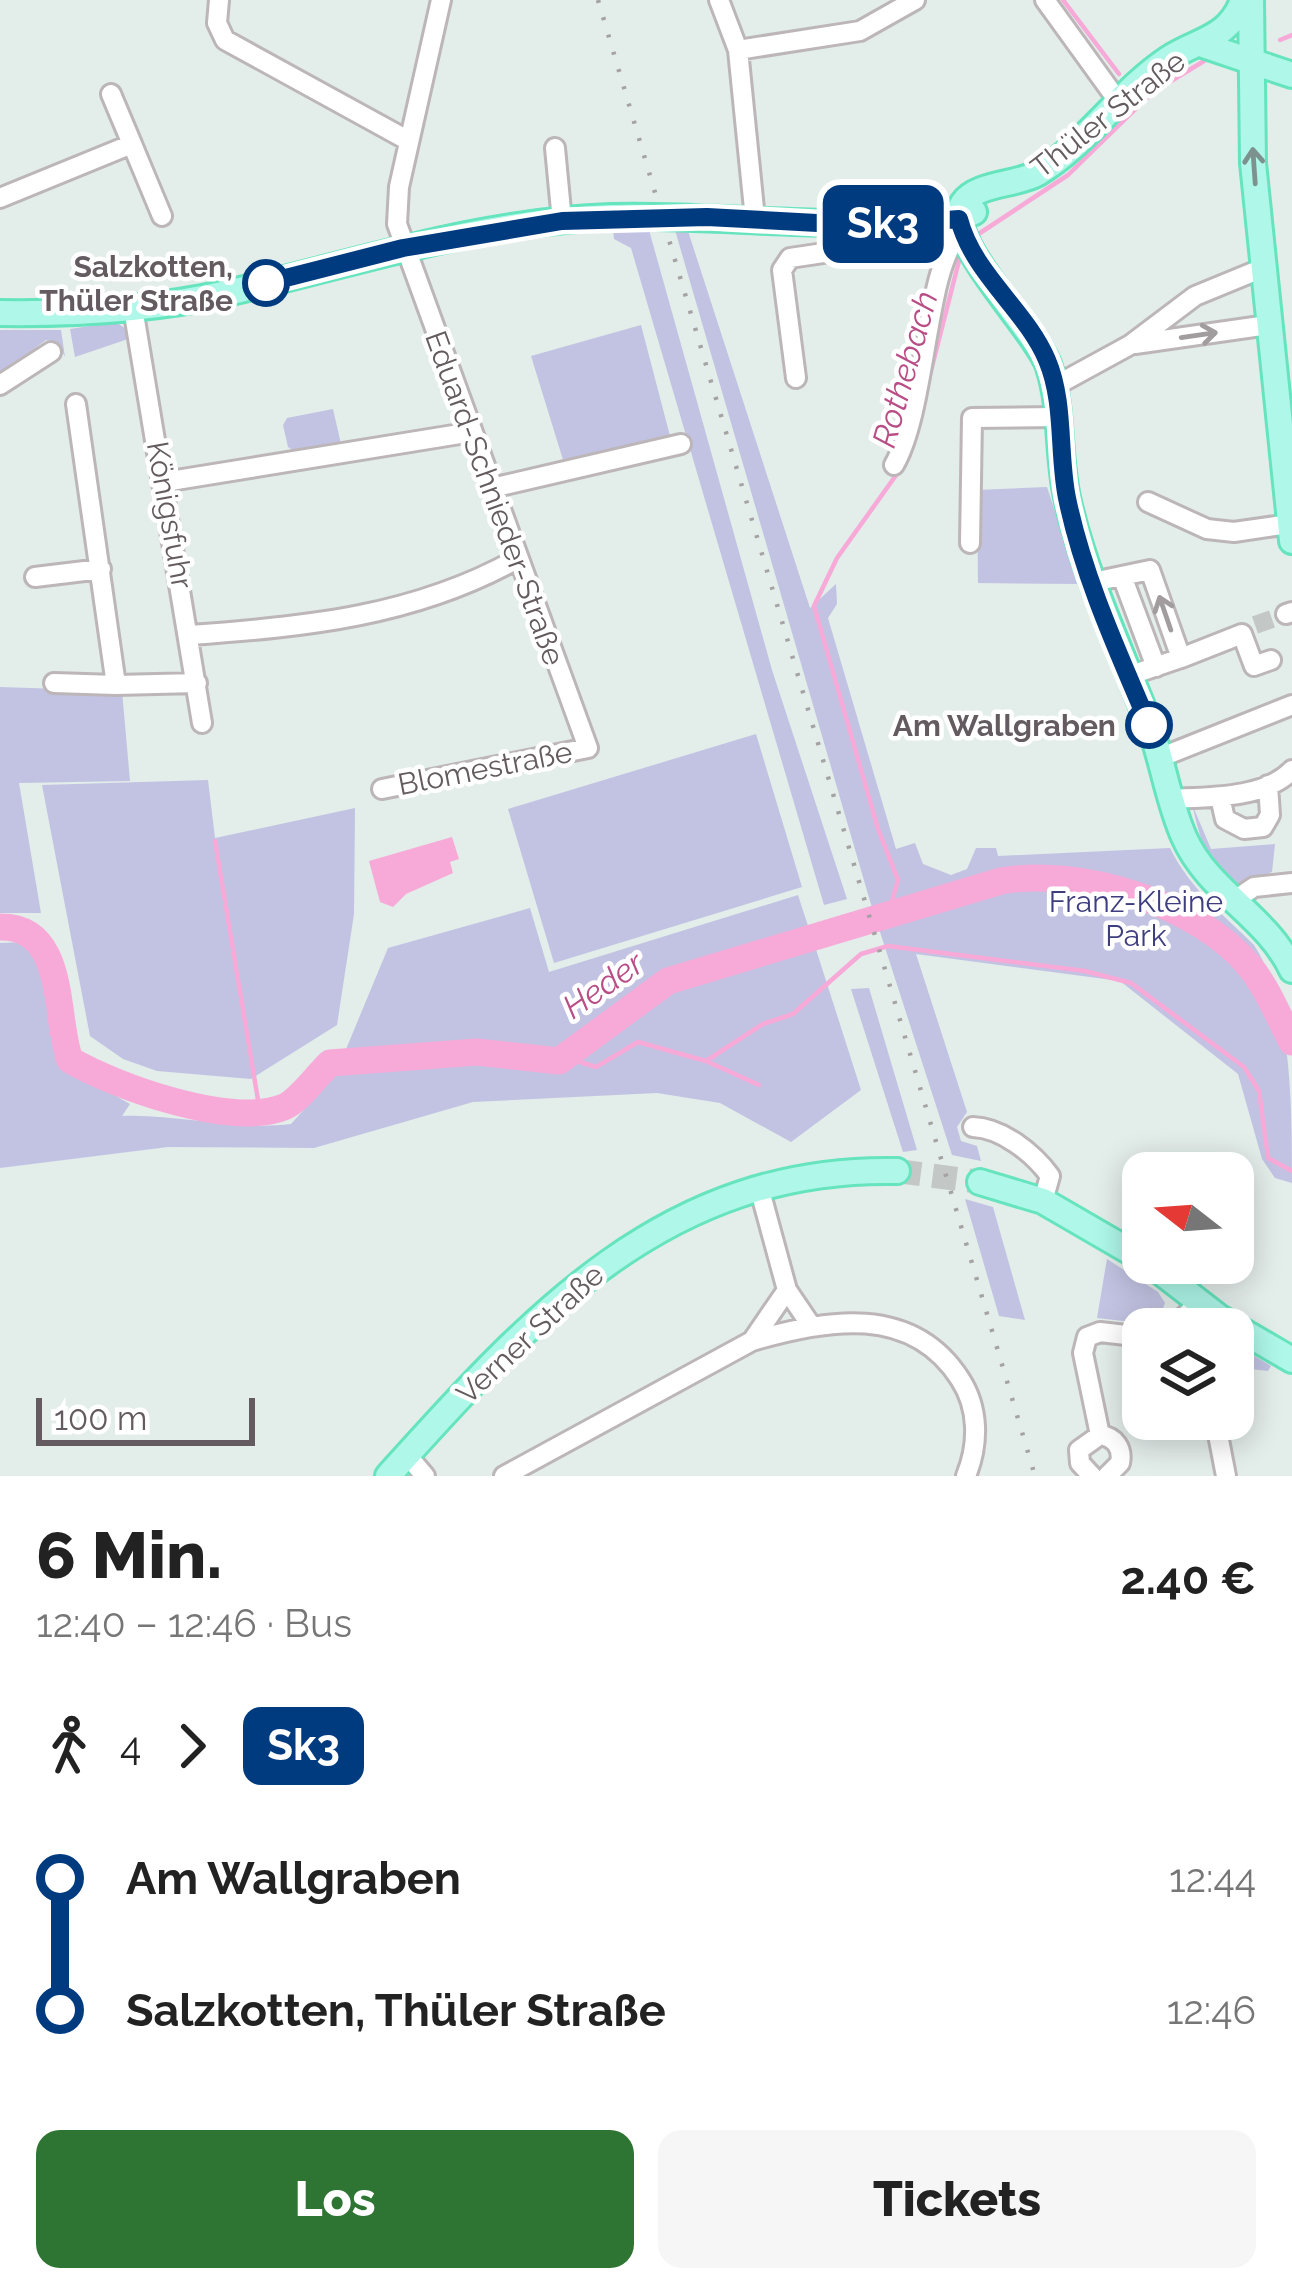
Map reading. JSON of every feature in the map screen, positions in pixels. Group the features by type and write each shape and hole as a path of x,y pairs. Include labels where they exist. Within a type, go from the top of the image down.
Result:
{"main road":[{"path":"1210,39 1247,0"},
{"path":"1247,0 1253,54 1253,163 1268,325 1288,467 1291,532"},
{"name":"Thüler Straße","path":"0,314 133,308 223,294 403,248 562,221 755,219 872,226 963,239 1016,184 1050,165 1169,58 1210,39 1253,54"},
{"path":"1253,54 1292,63"},
{"path":"1253,54 1292,76"},
{"path":"963,239 1046,357 1055,386 1068,503 1194,857 1232,902 1268,932 1292,970"},
{"name":"Verner Straße","path":"388,1476 540,1316 586,1276 689,1212 799,1175 897,1171"},
{"path":"980,1182 1043,1201 1122,1247"},
{"path":"1177,1284 1205,1308"},
{"path":"1254,1340 1290,1357"}],"street":[{"path":"219,0 217,23 225,40 410,141"},
{"path":"403,248 397,224 441,0"},
{"path":"719,0 738,50 755,219"},
{"path":"738,50 860,32 915,0"},
{"path":"1045,0 1118,101"},
{"path":"111,94 162,216"},
{"path":"0,198 132,144"},
{"path":"555,148 562,221"},
{"path":"796,378 782,270 790,258 932,237 963,239 912,427 894,465"},
{"name":"Eduard-Schnieder-Straße","path":"403,248 588,748"},
{"path":"1055,386 1130,344 1195,296 1263,268"},
{"name":"Königsfuhr","path":"133,308 202,723"},
{"path":"1130,344 1268,325"},
{"path":"0,385 51,352"},
{"path":"76,404 116,685"},
{"path":"970,542 972,418 1058,417"},
{"path":"164,482 472,432"},
{"path":"492,488 681,443"},
{"path":"1148,502 1207,529 1291,532"},
{"path":"190,635 302,627 407,607 469,586 517,559"},
{"path":"35,578 100,569"},
{"path":"1093,582 1150,570 1181,658"},
{"path":"1122,576 1156,667"},
{"path":"1128,676 1248,629 1254,666 1271,660"},
{"path":"55,682 197,683"},
{"path":"1159,758 1292,706"},
{"name":"Blomestraße","path":"382,789 588,748"},
{"path":"1170,799 1220,797 1268,785 1292,770"},
{"path":"1220,797 1225,819 1244,830 1264,827 1270,815 1268,785"},
{"path":"1232,902 1254,887 1292,883"},
{"path":"973,1126 988,1127 1040,1162 1050,1176 1043,1201"},
{"path":"758,1187 787,1290 810,1324"},
{"path":"752,1341 787,1290"},
{"path":"1193,1308 1200,1301"},
{"path":"504,1476 752,1341 810,1324 903,1329 943,1354 972,1405 975,1441 966,1476"},
{"path":"1100,1435 1083,1353 1092,1333 1122,1335"},
{"path":"1092,1476 1079,1463 1079,1450 1100,1435"},
{"path":"1100,1435 1112,1439 1120,1450 1120,1463 1107,1476"},
{"path":"1219,1440 1226,1476"},
{"path":"407,1455 424,1476"}],"green space":[{"path":"613,230 649,230 772,670 847,899 824,905 631,248 614,239"},
{"name":"Franz-Kleine Park","path":"675,230 688,231 810,608 836,584 837,604 828,618 896,849 915,843 923,864 951,875 967,869 976,848 996,848 998,856 1170,848 1197,889 1254,945 1267,969 1287,1057 1292,1183 1275,1178 1262,1159 1238,1074 1120,981 916,954 967,1112 957,1127 961,1141 977,1146 981,1161 952,1155 870,901"},
{"path":"116,322 126,329 128,339 75,357 70,329"},
{"path":"641,325 670,436 564,463 531,356"},
{"path":"0,330 61,330 65,357 57,342 46,340 0,374"},
{"path":"333,409 341,444 294,451 288,447 283,425 287,418"},
{"path":"1047,487 1079,584 978,583 977,490"},
{"path":"0,687 122,691 130,781 19,783 41,913 0,913"},
{"path":"756,734 802,887 554,963 508,809"},
{"path":"208,780 215,838 355,808 354,914 337,1025 251,1079 157,1071 123,1059 90,1036 42,785"},
{"path":"1192,804 1211,849 1275,844 1272,872 1237,886 1227,879 1206,851"},
{"path":"798,895 809,929 672,973 555,1058 480,1046 344,1054 388,948 530,908 549,972"},
{"path":"813,940 861,1090 791,1142 720,1103 657,1093 473,1102 314,1148 168,1147 0,1168 0,943 24,942 40,963 63,1066 130,1104 122,1116 270,1126 291,1124 337,1073 361,1067 428,1068 478,1059 560,1068 656,994"},
{"path":"869,988 917,1150 903,1152 851,989"},
{"path":"965,1199 993,1207 1025,1320 999,1316"},
{"path":"1107,1259 1122,1269 1122,1284 1146,1284 1165,1303 1163,1308 1122,1308 1122,1321 1097,1318"},
{"path":"1254,1356 1271,1366 1268,1371 1254,1369"}],"shaded area":[{"path":"452,837 459,859 450,862 453,873 406,894 393,907 380,902 369,861"}],"waterway":[{"path":"1063,0 1119,74"},
{"name":"Rothebach","path":"1280,40 1292,35"},
{"name":"Rothebach","path":"977,235 1068,175 1153,92 1204,61"},
{"name":"Rothebach","path":"888,915 898,880 878,829 814,606 837,558 909,457 961,253"},
{"path":"215,841 260,1112"},
{"name":"Heder","path":"0,927 22,931 48,958 70,1060 175,1102 235,1112 262,1112 290,1104 330,1063 477,1052 559,1061 668,981 1001,881 1032,878 1101,885 1170,908 1201,925 1251,968 1292,1042"},
{"path":"567,1058 596,1067 638,1042 706,1061 763,1024 793,1014 861,954 888,946 1085,971 1131,983 1244,1067 1259,1091 1268,1158 1292,1171"},
{"path":"706,1061 759,1085"}],"tunnel":[{"path":"1255,625 1286,614"},
{"path":"897,1171 980,1182"}],"railway":[{"path":"598,0 1035,1476"}],"bus line":[{"name":"Sk3","path":"266,283 403,248 562,221 707,217 872,226 959,219 977,259 1046,357 1055,386 1068,503 1107,622 1149,725"}],"place":[{"name":"Salzkotten, Thüler Straße","path":"266,283"},
{"name":"Am Wallgraben","path":"1149,725"}]}
